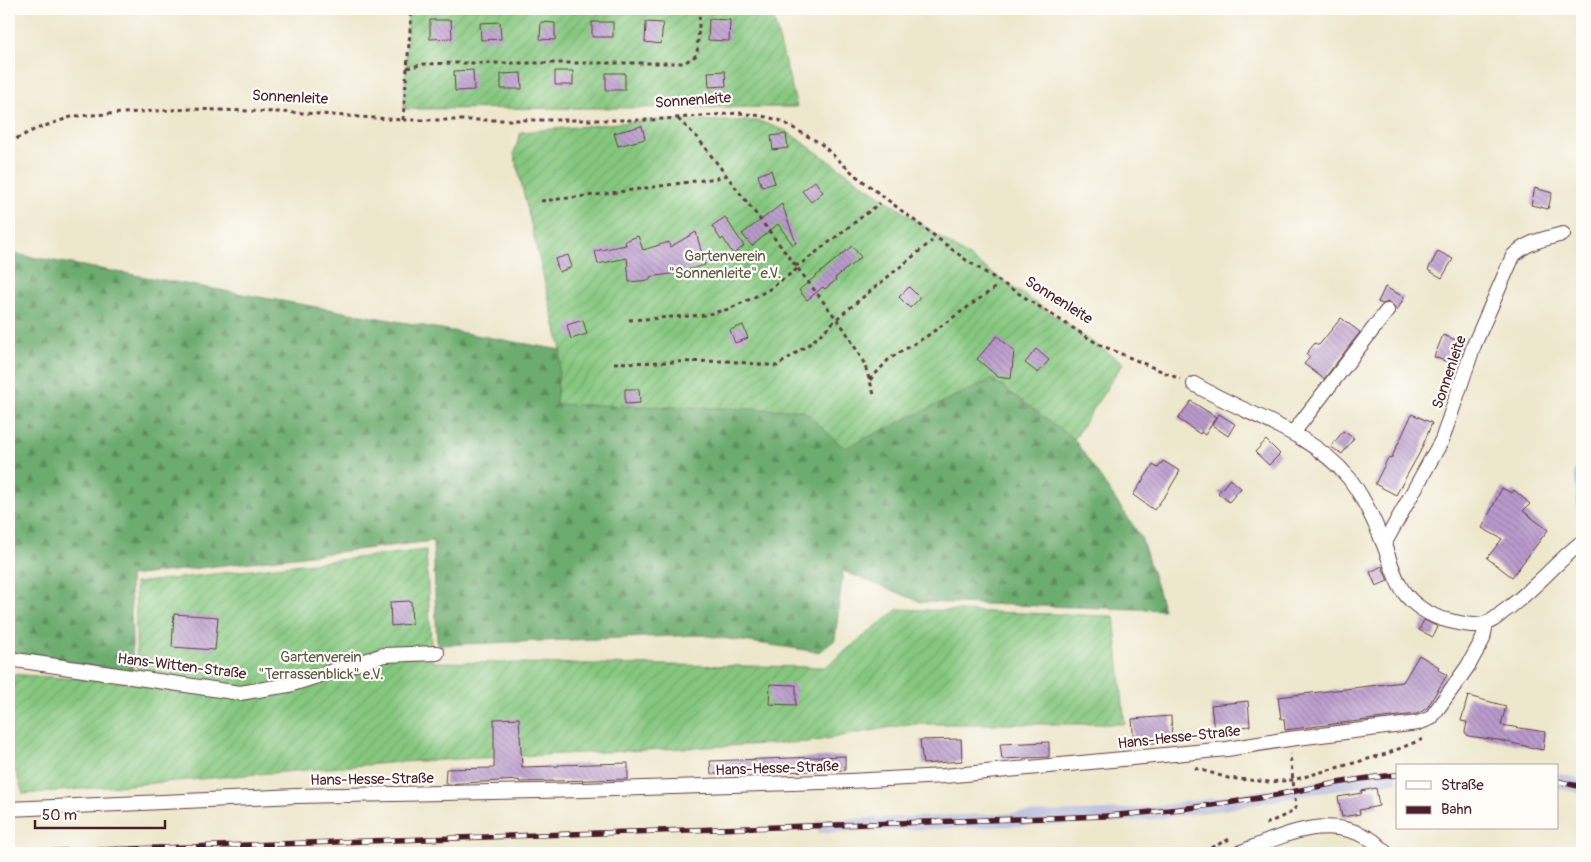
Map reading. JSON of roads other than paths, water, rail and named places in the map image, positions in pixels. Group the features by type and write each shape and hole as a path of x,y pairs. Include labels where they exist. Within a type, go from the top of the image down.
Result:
{"street":[{"name":"Sonnenleite","path":"1384,544 1442,440 1474,345 1513,256 1528,244 1563,234"},
{"path":"1293,433 1387,311"},
{"path":"1194,384 1214,396 1293,433 1325,454 1348,478 1363,499 1384,544 1399,585 1408,598 1434,616 1457,623 1486,624 1519,601 1568,553 1582,542"},
{"name":"Hans-Hesse-Straße","path":"9,809 296,796 584,790 850,781 944,776 1227,749 1289,739 1418,723 1431,718 1468,666 1483,639 1486,624"},
{"name":"Hans-Witten-Straße","path":"9,659 240,693 289,685 384,655 437,653"},
{"path":"1239,853 1298,830 1330,826 1355,832 1373,841 1386,853"}],"waterway":[{"path":"1581,522 1577,473 1582,450"}],"railway":[{"path":"9,853 1106,816 1166,811 1225,803 1348,781 1396,775"},
{"path":"1558,781 1582,787"}],"park label":[{"name":"Gartenverein \"Sonnenleite\" e.V.","path":"725,264"},
{"name":"Gartenverein \"Terrassenblick\" e.V.","path":"321,666"}]}
